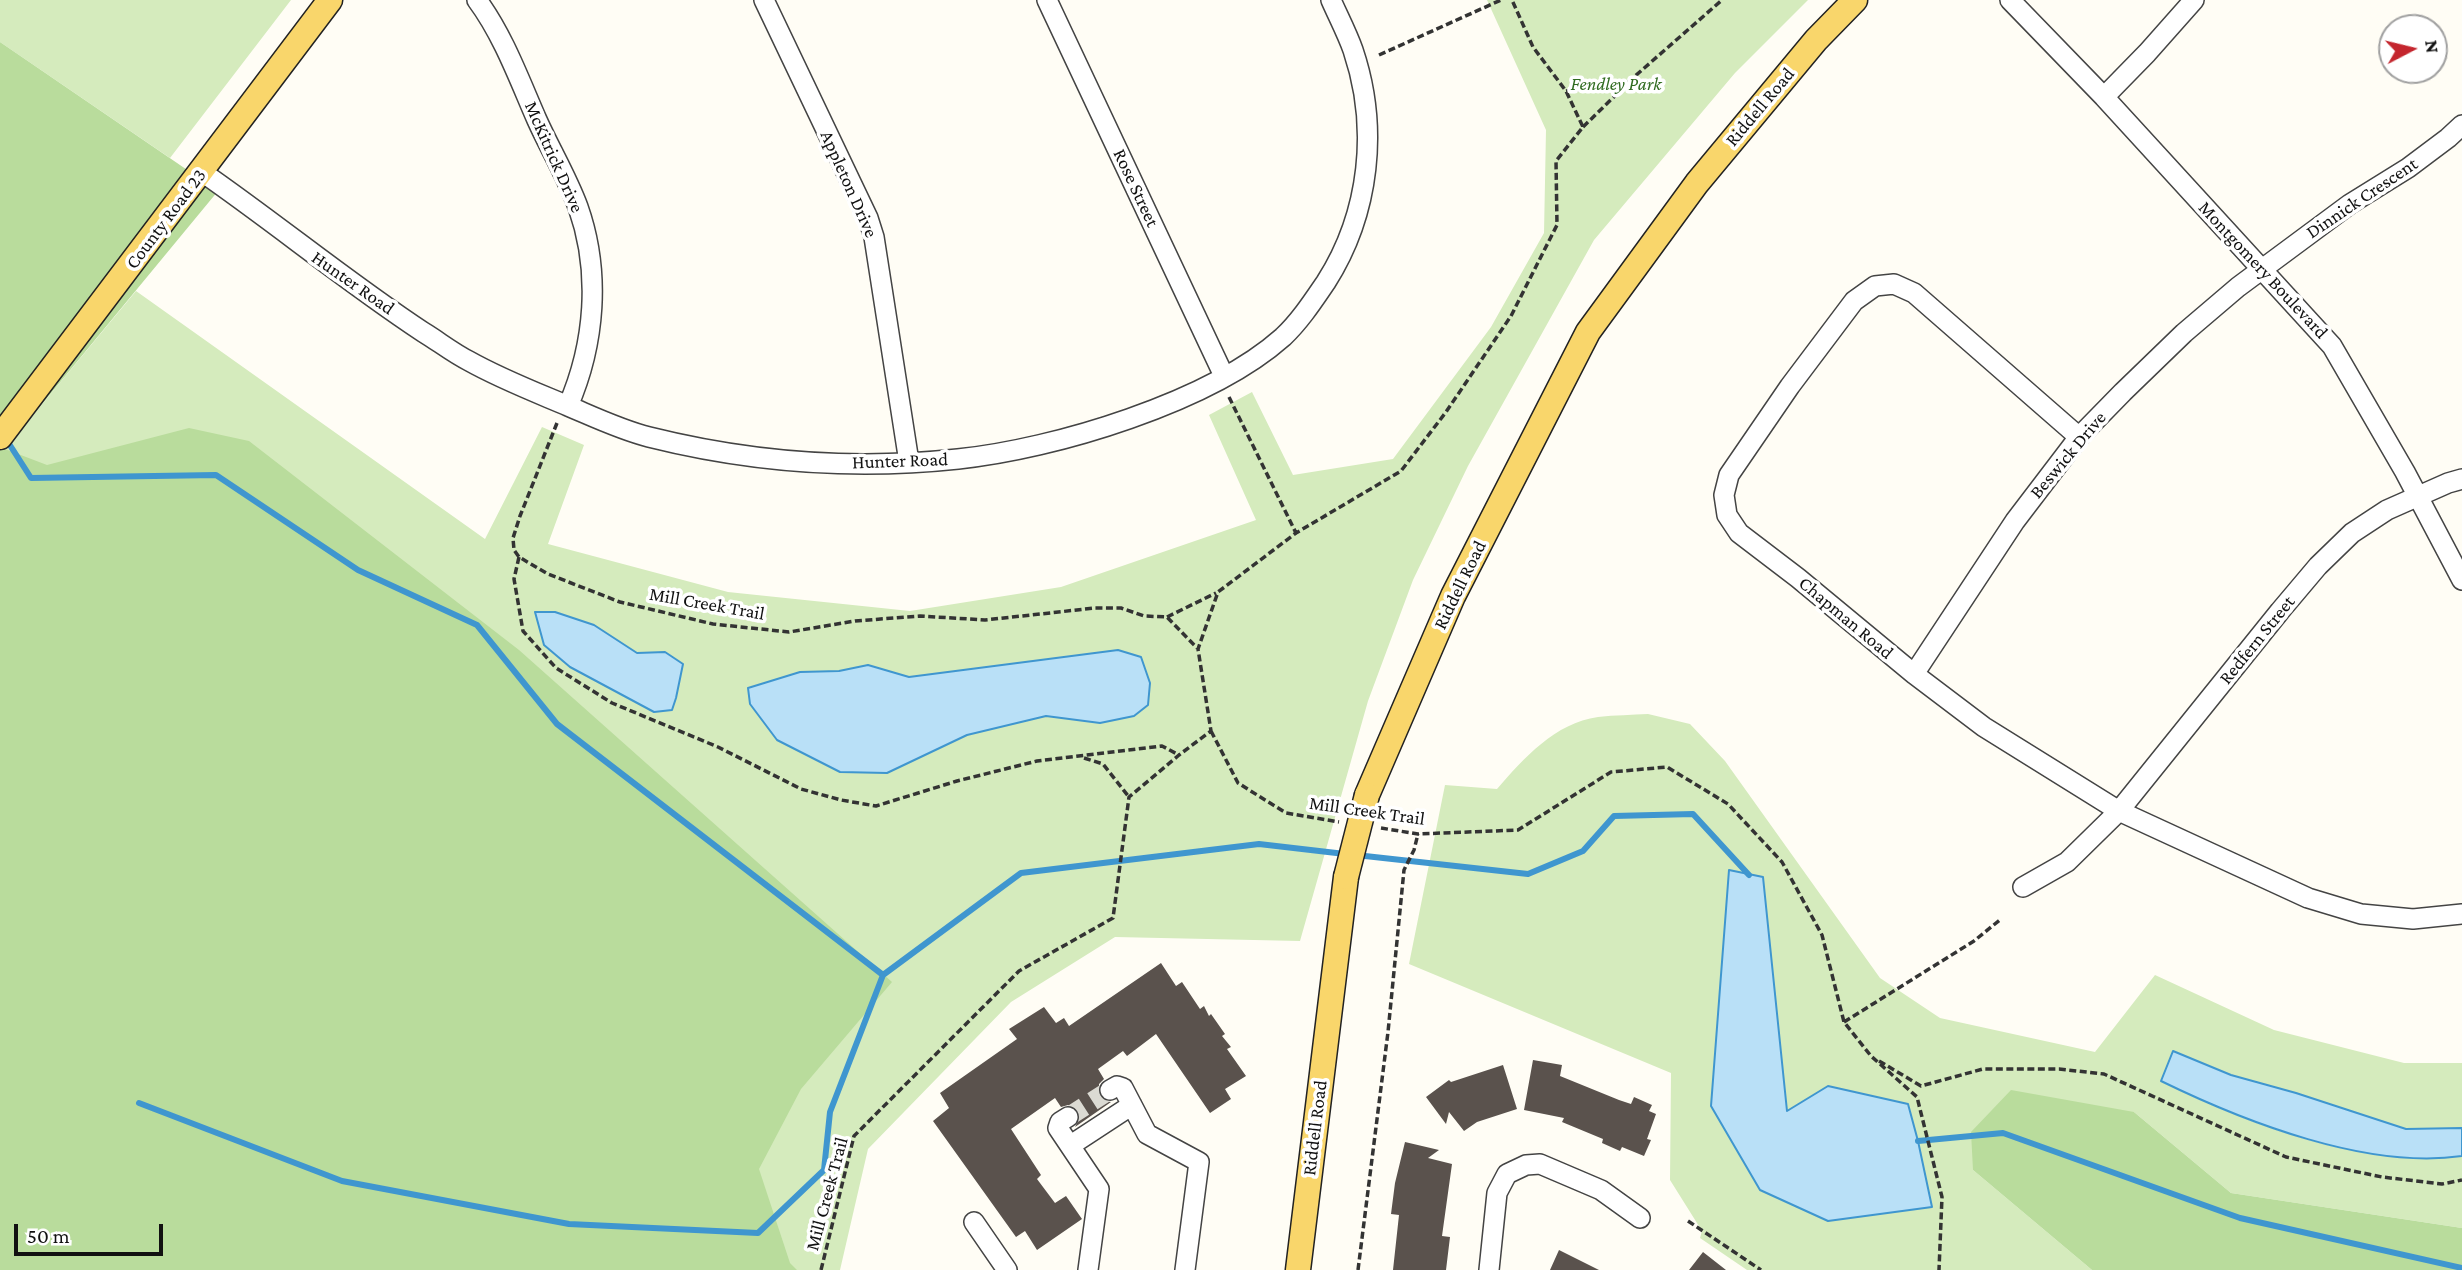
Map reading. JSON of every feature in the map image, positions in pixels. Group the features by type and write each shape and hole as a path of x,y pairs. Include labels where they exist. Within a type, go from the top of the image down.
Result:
{"main road":[{"name":"County Road 23","path":"0,438 330,0"},
{"name":"Riddell Road","path":"1298,1270 1346,877 1367,795 1453,596 1588,332 1697,183 1816,40 1855,0"}],"street":[{"name":"McKitrick Drive","path":"477,0 511,61 569,187 586,234 592,307 590,335 580,378 563,414"},
{"name":"Appleton Drive","path":"764,0 868,218 874,237 909,462"},
{"name":"Rose Street","path":"1047,0 1226,385"},
{"name":"Hunter Road","path":"202,172 394,313 458,354 563,414 646,436 791,462 909,462 995,454 1077,435 1226,385 1250,361 1286,335 1311,304 1337,264 1350,236 1366,178 1364,92 1353,50 1331,0"},
{"name":"Montgomery Boulevard","path":"2010,0 2104,97 2332,346 2418,496 2462,580"},
{"path":"2104,97 2194,0"},
{"name":"Dinnick Crescent","path":"2261,269 2350,204 2408,168 2462,125"},
{"name":"Beswick Drive","path":"1913,674 2015,521 2079,437 2184,333 2261,269"},
{"name":"Chapman Road","path":"2079,437 1914,293 1894,284 1875,286 1854,301 1790,386 1729,475 1724,495 1727,515 1739,533 1798,578 1913,674 1984,727 2119,811 2308,898 2361,914 2413,919 2462,914"},
{"name":"Redfern Street","path":"2023,887 2067,862 2119,811 2318,566 2352,533 2387,510 2462,480"},
{"path":"1110,1090 1117,1086 1123,1088 1146,1134 1199,1162 1185,1270"},
{"path":"1070,1145 1132,1105"},
{"path":"1068,1116 1060,1122 1058,1128 1099,1189 1088,1270"},
{"path":"1489,1270 1497,1193 1507,1174 1526,1165 1540,1164 1601,1190 1640,1218"},
{"path":"974,1222 1007,1270"}],"path":[{"path":"1379,55 1501,0"},
{"path":"1512,0 1533,47 1566,91 1583,127"},
{"path":"1198,649 1167,617 1218,592 1296,533 1401,471 1446,412 1511,316 1557,225 1556,161 1583,127 1626,84 1722,0"},
{"path":"1566,91 1626,84"},
{"path":"1226,385 1296,533"},
{"path":"563,414 513,538 514,550 519,557 514,579 523,631 556,668 612,703 718,747 801,789 876,806 957,781 1037,761 1161,746 1179,755"},
{"name":"Mill Creek Trail","path":"519,557 548,574 620,602 713,624 789,632 855,621 920,615 985,620 1095,608 1121,608 1143,616 1167,617"},
{"name":"Mill Creek Trail","path":"1218,592 1198,649 1211,731 1238,783 1286,813 1339,822"},
{"path":"1082,757 1103,764 1129,797 1211,731"},
{"name":"Mill Creek Trail","path":"1378,828 1418,834 1518,830 1611,772 1667,767 1728,804 1782,862 1822,934 1844,1022 1871,1056 1917,1097 1942,1197 1939,1270"},
{"name":"Mill Creek Trail","path":"821,1270 854,1136 1019,971 1113,918 1129,797"},
{"path":"1358,1270 1388,1032 1404,870 1418,834"},
{"path":"1844,1022 1974,941 2001,919"},
{"path":"1871,1056 1921,1086 1983,1069 2059,1069 2104,1074 2286,1157 2382,1177 2442,1184 2462,1180"},
{"path":"1688,1221 1761,1270"}],"green space":[{"path":"0,0 291,0 170,158 0,42"},
{"name":"Fendley Park","path":"1487,0 1808,0 1735,73 1594,240 1468,466 1413,580 1368,701 1300,941 1115,937 1011,1002 868,1149 840,1270 0,1270 5,449 136,291 485,539 542,427 584,445 548,544 728,592 910,611 1061,587 1256,520 1209,415 1252,392 1293,475 1393,459 1491,327 1544,233 1546,130"},
{"path":"0,42 218,191 5,449 47,465 189,428 249,441 519,650 892,982 801,1089 759,1169 790,1263 797,1270 0,1270"},
{"path":"1648,714 1690,724 1725,761 1880,978 1940,1018 2095,1052 2155,975 2274,1030 2404,1063 2462,1063 2462,1128 2406,1129 2231,1075 2173,1051 2161,1081 2230,1112 2307,1140 2387,1156 2425,1159 2462,1156 2462,1228 2231,1193 2134,1112 1973,1170 2092,1270 1747,1270 1700,1238 1702,1231 1670,1180 1671,1073 1409,964 1445,785 1497,789 1529,754 1568,726 1598,717","holes":["1729,871 1763,877 1787,1111 1908,1104 1932,1206 1760,1190 1711,1106"]},
{"path":"2011,1090 2134,1112 2231,1193 2462,1228 2462,1270 2092,1270 1973,1170 1971,1132"}],"water":[{"path":"535,612 555,612 594,625 637,653 665,652 683,664 672,710 654,712 570,667 544,645"},
{"path":"1118,650 1141,657 1150,683 1148,705 1134,716 1100,723 1046,716 967,735 887,773 840,772 777,740 750,704 748,688 800,672 839,671 868,665 909,677"},
{"path":"1729,870 1763,877 1787,1111 1828,1086 1908,1104 1932,1207 1828,1221 1760,1190 1711,1106"},
{"path":"2173,1051 2231,1075 2406,1129 2462,1128 2462,1156 2387,1156 2308,1139 2268,1126 2161,1081"}],"building":[{"path":"1161,963 1176,986 1182,982 1200,1009 1204,1006 1209,1016 1211,1014 1231,1047 1227,1049 1246,1076 1225,1089 1231,1099 1210,1113 1156,1034 1127,1056 1123,1051 1098,1069 1104,1079 1099,1084 1099,1095 1104,1101 1111,1102 1075,1127 1080,1117 1078,1110 1068,1105 1061,1107 1055,1098 1011,1129 1041,1175 1037,1179 1055,1203 1066,1196 1082,1219 1037,1250 1025,1231 1016,1237 933,1121 949,1108 940,1093 1017,1039 1009,1029 1044,1007 1056,1023 1064,1018 1069,1026"},
{"path":"1533,1060 1562,1065 1560,1076 1619,1100 1631,1104 1634,1097 1652,1105 1649,1111 1656,1114 1647,1139 1651,1140 1644,1156 1622,1147 1620,1151 1602,1143 1603,1139 1562,1122 1564,1118 1524,1110"},
{"path":"1503,1065 1517,1109 1477,1122 1464,1131 1449,1112 1446,1124 1426,1097 1449,1080 1451,1082"},
{"path":"1405,1142 1439,1150 1428,1158 1452,1164 1442,1236 1450,1237 1446,1270 1393,1270 1399,1215 1391,1214"},
{"path":"1559,1250 1599,1270 1550,1270"},
{"path":"1703,1252 1726,1270 1689,1270"}],"waterway":[{"path":"6,439 31,478 216,475 358,570 477,625 557,724 883,975"},
{"path":"1356,855 1528,874 1583,851 1614,816 1693,814 1749,875"},
{"path":"139,1103 342,1181 569,1224 758,1233 824,1170 830,1112 883,975 1021,873 1259,844 1345,854"},
{"path":"1918,1141 2003,1133 2240,1218 2462,1268"}],"tunnel":[{"path":"1068,1117 1110,1090"}]}
